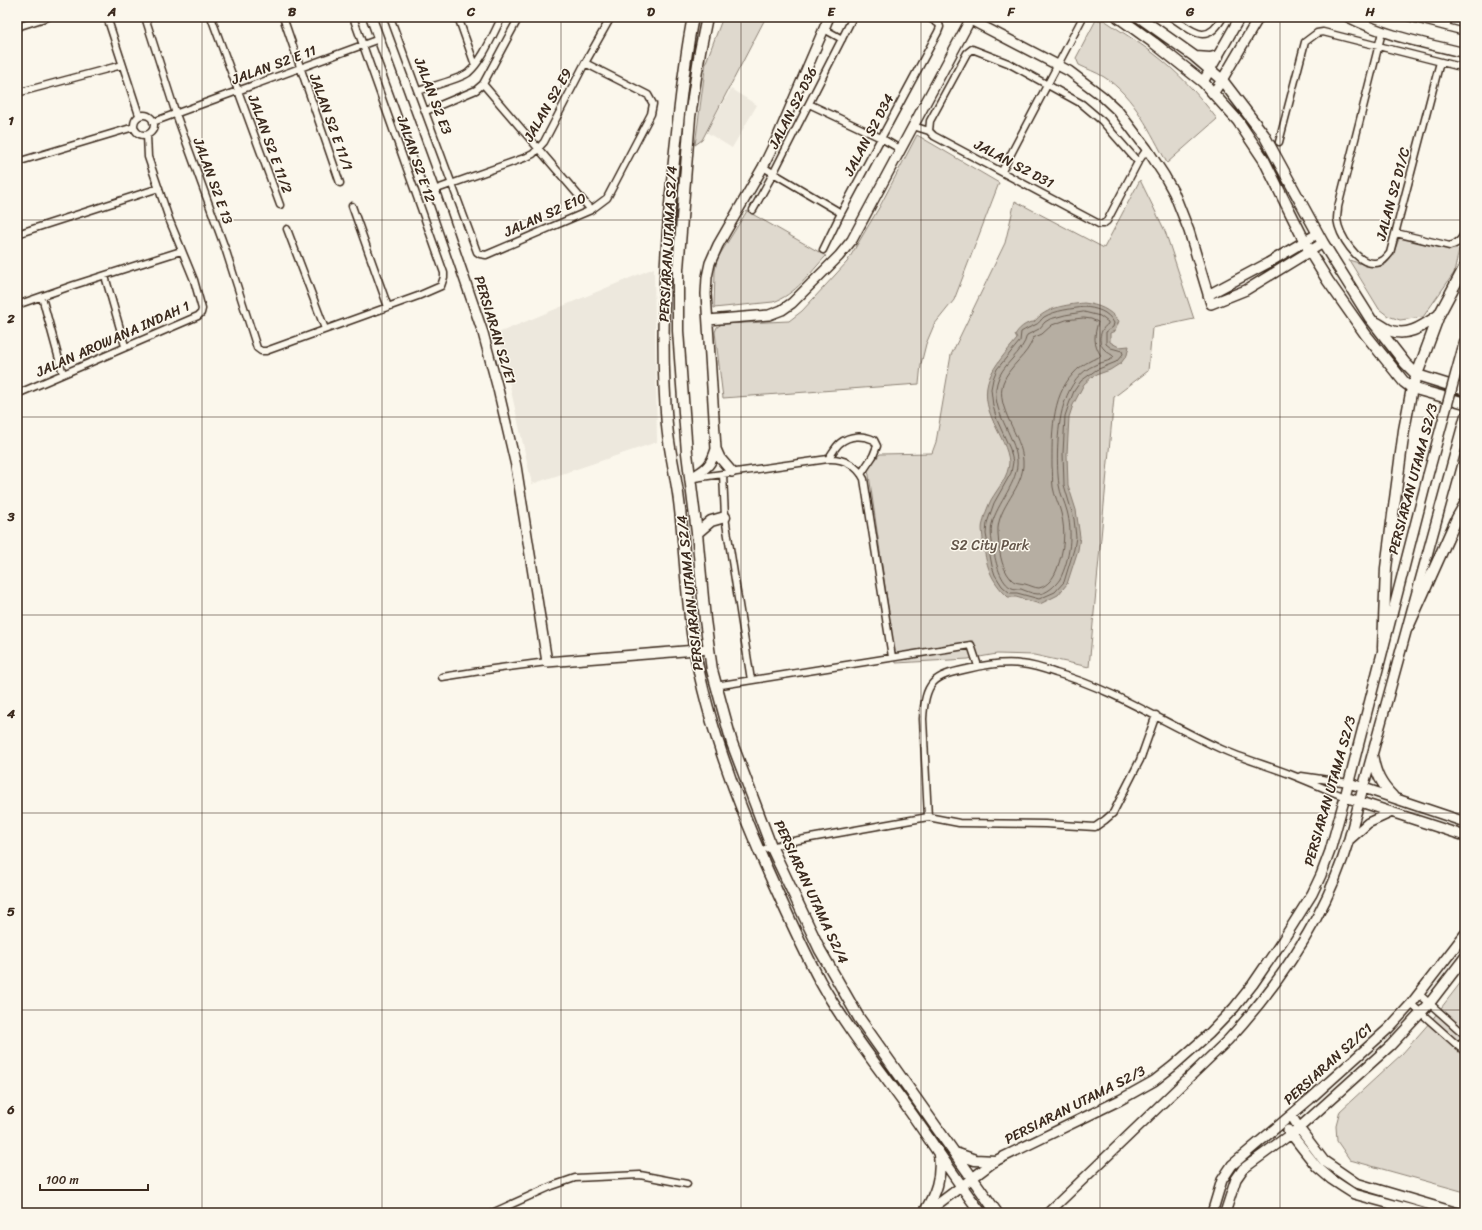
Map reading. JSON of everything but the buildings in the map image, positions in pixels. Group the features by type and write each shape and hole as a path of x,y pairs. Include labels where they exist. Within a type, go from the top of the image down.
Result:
{"main road":[{"name":"PERSIARAN S2/E1","path":"371,17 434,190 483,333 516,466 547,662"},
{"name":"PERSIARAN UTAMA S2/4","path":"693,17 686,48 671,189 664,293 663,351 667,426 679,498 695,650 719,747 758,851 799,940 822,984 852,1032 939,1152 980,1213"},
{"name":"PERSIARAN UTAMA S2/4","path":"707,17 700,51 690,117 678,270 678,331 687,453 697,533 704,620 716,686 732,743 771,846 820,950 859,1018 997,1213"},
{"path":"727,473 716,449 706,294 710,263 718,245 763,167 778,136 829,17"},
{"path":"1118,17 1154,43 1203,82 1214,92 1238,121 1264,160 1310,252 1328,281 1366,335 1404,382 1412,388 1465,403"},
{"path":"1139,17 1194,56 1222,80 1264,135 1317,234 1370,318 1406,363 1417,375 1465,390"},
{"path":"1203,82 1240,17"},
{"path":"1214,92 1258,17"},
{"path":"1348,17 1367,27 1382,32 1465,53"},
{"path":"708,320 769,315 782,310 792,303 839,256 852,240 913,126 967,19 1057,64 1088,85 1118,111 1164,175 1182,212 1210,300"},
{"path":"1194,56 1210,58 1218,56"},
{"path":"1210,300 1317,234"},
{"path":"1210,300 1246,290 1323,243"},
{"path":"1383,648 1386,568 1404,430 1412,388 1439,315 1465,266"},
{"path":"1370,318 1390,330 1402,332 1417,329 1439,315"},
{"name":"PERSIARAN UTAMA S2/3","path":"925,1213 995,1161 1137,1092 1173,1066 1209,1034 1234,1008 1283,940 1312,894 1330,851 1349,783 1428,475 1465,340"},
{"path":"1048,1213 1228,1040 1247,1019 1267,994 1296,952 1326,901 1341,867 1350,839 1465,418"},
{"path":"679,498 685,483 710,465 716,449"},
{"path":"1409,625 1456,518 1465,504"},
{"path":"697,533 711,521 725,517"},
{"path":"547,662 709,649"},
{"path":"719,747 732,743"},
{"path":"1373,756 1379,780 1395,798"},
{"path":"1349,783 1465,822"},
{"path":"1345,797 1465,836"},
{"path":"1350,839 1360,828 1392,812"},
{"name":"PERSIARAN S2/C1","path":"1212,1213 1222,1180 1232,1165 1389,1028 1411,1004 1465,934"},
{"path":"1225,1213 1236,1179 1244,1169 1299,1128 1391,1046 1429,1004 1465,957"},
{"path":"1291,1115 1324,1161 1356,1183 1458,1213"},
{"path":"1283,1122 1290,1134 1317,1167 1331,1180 1354,1194 1424,1213"},
{"path":"925,1213 938,1184 941,1168 939,1152"},
{"path":"955,1153 975,1160 995,1161"}],"street":[{"path":"17,27 40,18 48,17"},
{"path":"107,17 139,115"},
{"name":"JALAN S2 E 13","path":"145,17 176,114 226,251 257,348 261,351 266,351 325,329"},
{"name":"JALAN S2 E 11/2","path":"211,17 280,205"},
{"name":"JALAN S2 E 11/1","path":"283,17 340,183"},
{"name":"JALAN S2 E 12","path":"353,17 362,46 444,273 441,286 388,307"},
{"name":"JALAN S2 E3","path":"390,17 426,111 451,184"},
{"path":"458,17 475,65"},
{"path":"418,91 467,74 475,65 502,17"},
{"path":"426,111 476,90 483,84 519,17"},
{"name":"JALAN S2 E9","path":"434,190 527,157 539,148 544,142 611,17"},
{"name":"JALAN S2 D36","path":"753,210 853,17"},
{"name":"JALAN S2 D34","path":"823,250 841,213 938,32 940,27 939,24 928,17"},
{"path":"1002,172 1048,85 1057,64 1083,17"},
{"path":"1171,17 1198,34 1204,35 1211,33 1223,17"},
{"path":"1408,17 1465,32"},
{"path":"1446,27 1449,17"},
{"path":"824,29 842,39"},
{"path":"1279,142 1305,42 1317,33 1323,32 1465,68"},
{"name":"JALAN S2 D1/C","path":"1382,32 1338,207 1337,220 1342,236 1354,254 1375,264 1384,260 1390,253 1440,62"},
{"name":"JALAN S2 E 11","path":"153,122 379,39"},
{"path":"929,131 930,121 967,53 972,49 1008,63 1070,96 1102,121 1138,162 1147,150"},
{"name":"JALAN S2 E10","path":"451,184 477,252 486,255 591,210 607,198 651,114 653,104 648,95 585,63"},
{"path":"17,93 122,65"},
{"path":"483,84 591,210"},
{"path":"809,104 881,138 900,149"},
{"path":"146,114 153,122 152,130 147,134 137,133 134,127 134,120 139,115 146,114"},
{"name":"JALAN S2 D31","path":"913,126 929,131 934,136 1099,224 1103,224 1107,221 1138,162"},
{"path":"17,162 134,127"},
{"name":"JALAN AROWANA INDAH 1","path":"17,394 125,346 198,316 201,313 202,309 194,280 181,251 148,157 147,134"},
{"path":"763,167 841,213"},
{"path":"17,234 159,188"},
{"path":"287,229 325,329 388,307 352,206"},
{"path":"1396,233 1450,246 1456,244 1463,238 1465,229"},
{"path":"17,305 181,251"},
{"path":"105,276 125,346"},
{"path":"42,297 63,374"},
{"path":"828,459 840,443 851,437 865,436 874,440 877,446 873,456 861,474"},
{"path":"690,479 838,458 852,465 864,479 892,657"},
{"path":"727,473 725,517 751,680"},
{"path":"716,686 971,645 978,666"},
{"path":"442,677 547,662"},
{"path":"928,817 923,718 926,692 935,680 948,673 978,666 1011,664 1031,665 1080,680 1156,715 1223,750 1292,775 1345,797"},
{"path":"758,851 788,842 928,817 959,823 1046,824 1087,828 1095,827 1106,820 1113,813 1140,760 1156,715"},
{"path":"1292,775 1349,783"},
{"path":"1419,994 1465,1034"},
{"path":"1411,1004 1465,1052"},
{"path":"1459,1046 1465,1039"},
{"path":"492,1213 514,1205 552,1186 575,1178 640,1175 687,1184"}],"shaded area":[{"path":"731,89 757,105 732,148 706,132"},
{"path":"654,268 657,442 532,484 498,333"}],"green space":[{"path":"723,17 766,17 702,140 695,145 706,62"},
{"path":"1096,20 1104,20 1141,44 1162,60 1203,101 1217,119 1167,163 1141,116 1124,94 1104,77 1079,65 1076,58"},
{"path":"917,135 999,183 954,300 934,325 926,344 921,364 919,384 723,398 715,332 717,327 722,324 789,321 802,311 847,262 880,206"},
{"name":"S2 City Park","path":"1140,180 1165,231 1194,319 1152,328 1148,371 1114,397 1089,667 1034,655 997,654 968,659 896,663 867,469 880,454 932,453 936,442 951,355 1005,243 1015,201 1104,248"},
{"path":"747,211 826,256 802,283 781,299 773,302 714,308 715,271 717,259"},
{"path":"1400,236 1459,250 1454,273 1423,317 1400,320 1388,316 1379,309 1349,260 1370,266 1383,266 1392,256"},
{"path":"1465,977 1465,1192 1350,1160 1337,1141 1336,1126 1340,1111 1402,1054 1431,1021"}],"water":[{"path":"1084,303 1103,308 1111,313 1119,321 1115,331 1110,333 1110,342 1119,347 1129,346 1127,355 1121,363 1110,370 1093,376 1084,384 1073,405 1069,417 1067,454 1068,485 1076,510 1080,537 1078,550 1067,584 1058,595 1040,604 1016,597 1008,597 993,578 987,565 982,527 986,511 1005,477 1009,467 1009,462 1005,447 989,411 987,388 994,368 1017,339 1015,335 1020,328 1028,323 1034,322 1050,310 1063,306"}]}
